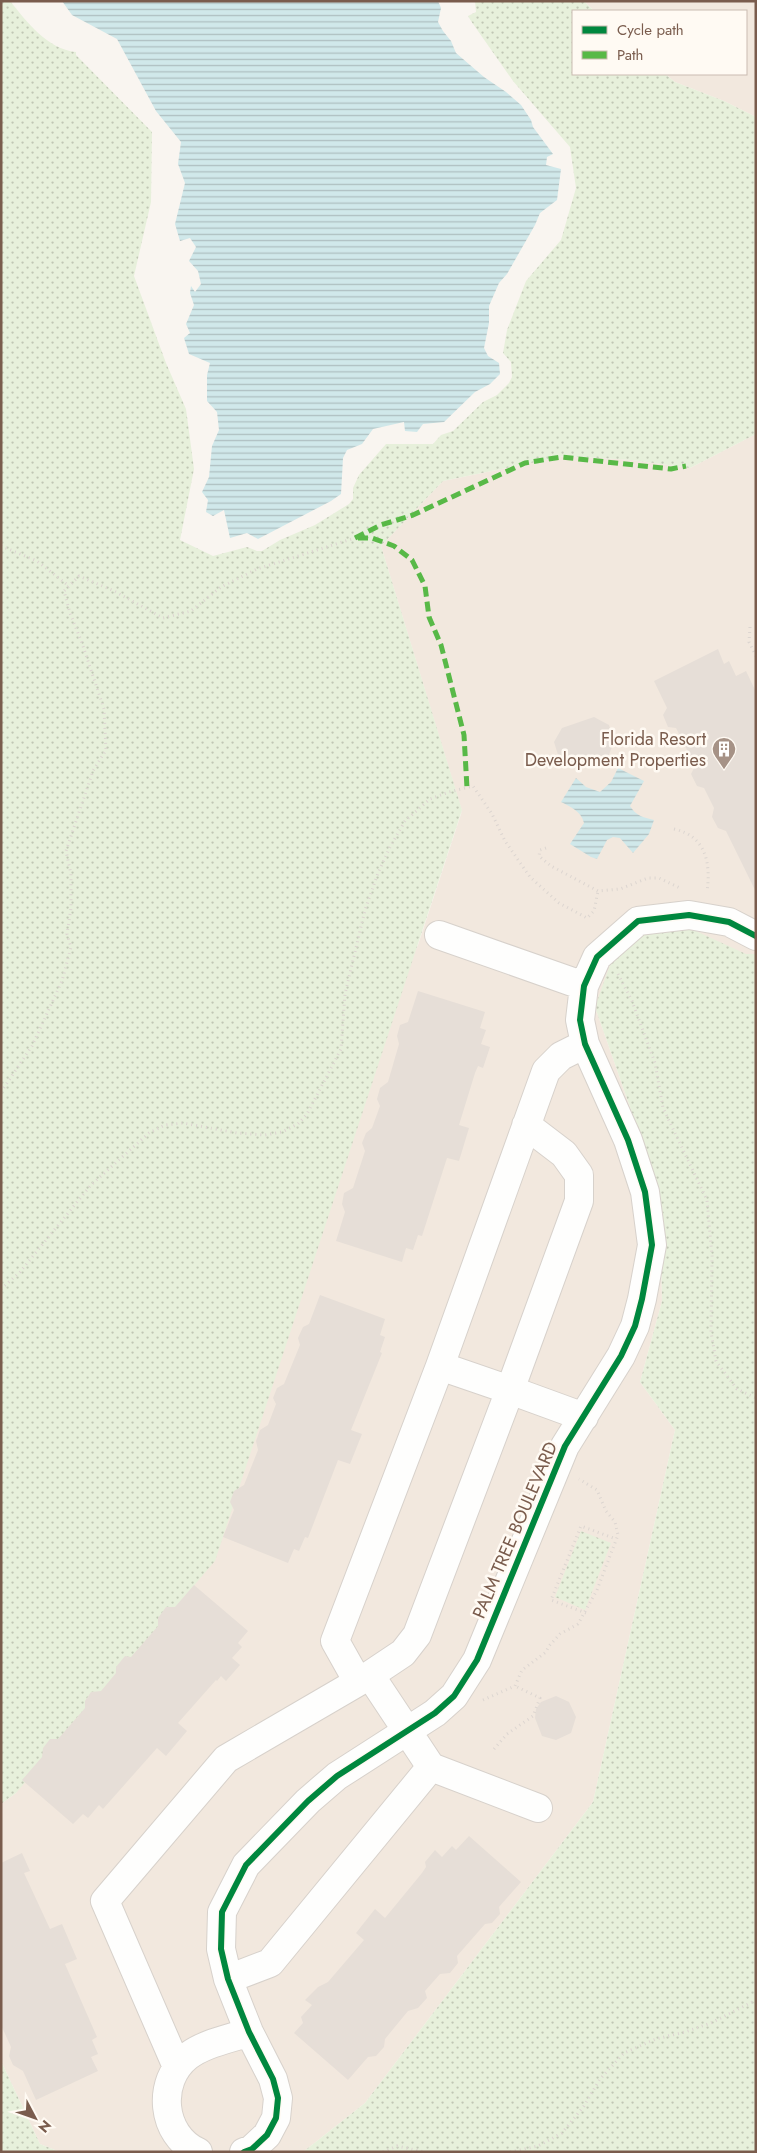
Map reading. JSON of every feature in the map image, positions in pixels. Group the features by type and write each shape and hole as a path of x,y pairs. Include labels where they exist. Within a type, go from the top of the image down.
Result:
{"street":[{"name":"PALM TREE BOULEVARD","path":"244,2152 252,2149 267,2135 276,2118 278,2098 273,2079 249,2032 228,1979 221,1949 222,1912 246,1865 308,1801 338,1776 435,1713 454,1696 477,1660 565,1446 620,1356 635,1326 652,1245 645,1192 628,1140 584,1044 580,1020 584,986 597,957 638,921 689,915 729,922 756,936"},
{"path":"439,935 584,986"},
{"path":"538,1808 431,1768 407,1732 335,1640 440,1366 546,1071 561,1056 584,1044"},
{"path":"177,2067 105,1901 226,1758 364,1679 402,1653 417,1635 579,1201 579,1175 564,1154 526,1125"},
{"path":"440,1366 584,1417"},
{"path":"228,1979 270,1963 431,1768"},
{"path":"198,2152 180,2139 170,2123 166,2104 168,2084 177,2067 189,2056 202,2048 249,2032"}],"path":[{"path":"1,1092 32,1046 62,981 71,947 68,934 71,908 71,874 66,851 93,771 106,750 104,709 64,591 79,576 114,591 163,618 191,610 221,587 257,569 356,538"},
{"path":"1,546 37,561 69,586"},
{"path":"750,627 749,642 756,656"},
{"path":"1,1289 20,1272 91,1185 157,1129 165,1125 183,1123 238,1133 265,1135 282,1132 298,1124 307,1114 341,1049 345,994 365,910 378,873 405,821 430,800 449,792 473,786 492,814 505,841 530,878 559,903 587,918 594,911 598,891"},
{"path":"674,829 686,832 702,846 707,863 706,896"},
{"path":"546,848 540,850 539,856 551,866 598,891 620,889 648,878 659,878 689,891"},
{"path":"605,950 632,1001 655,1064 663,1108 707,1200 712,1256 711,1332 716,1361 737,1389 756,1398"},
{"path":"494,1749 507,1734 533,1716 540,1698 515,1686 522,1670 546,1652 560,1634 578,1624 586,1613 618,1535 615,1522 600,1500 597,1490 556,1466"},
{"path":"586,1613 551,1600 581,1526 616,1540"},
{"path":"510,2152 538,2146 562,2133 584,2106 600,2080 624,2053 656,2039 711,2023 756,2000"},
{"path":"383,2152 397,2146 425,2152"}],"shaded area":[{"path":"584,1 756,1 756,117 724,101 675,82 666,75 747,75 747,10 593,10"},
{"path":"756,434 756,954 746,954 595,1007 660,1193 662,1301 640,1382 675,1430 593,1802 365,2103 303,2152 60,2152 40,2144 1,2061 1,1804 16,1793 418,945 462,811 381,546 443,481 565,456 632,460 690,468"}],"green space":[{"path":"1,1 10,1 31,26 47,40 56,46 76,52 76,55 152,132 151,202 134,276 166,363 186,409 194,469 180,540 213,556 247,547 262,551 280,540 315,525 349,504 353,499 353,488 359,475 386,444 433,444 441,435 453,431 483,402 497,395 509,383 512,377 511,362 503,353 507,330 526,281 561,240 576,188 570,147 513,81 468,16 476,12 475,1 584,1 593,10 572,10 572,75 666,75 675,82 724,101 756,117 756,434 690,468 632,460 565,456 443,481 381,546 462,810 215,1561 16,1793 1,1804"},
{"path":"674,921 746,954 756,954 756,2152 303,2152 365,2103 593,1802 675,1430 640,1382 662,1301 660,1193 595,1007 616,948"},
{"path":"581,1531 611,1543 585,1610 555,1597"},
{"path":"1,2061 40,2144 60,2152 1,2152"}],"water":[{"path":"62,1 438,1 441,8 438,22 451,41 456,53 521,105 531,120 533,127 553,154 547,157 546,165 561,169 557,200 540,213 507,274 499,283 489,306 489,323 484,348 488,356 499,363 500,374 490,384 475,392 444,422 423,424 417,432 405,431 404,422 373,429 362,444 347,450 343,458 341,494 331,501 258,539 247,533 230,538 224,510 213,516 206,512 208,500 202,492 209,477 212,446 219,430 217,412 207,401 207,375 210,363 189,354 184,338 190,333 186,324 194,305 190,293 191,286 195,292 201,284 198,271 189,261 196,247 190,238 180,241 175,224 185,183 178,164 181,142 156,111 117,39 72,15"},
{"path":"618,768 644,781 630,806 637,814 654,820 649,834 633,853 620,838 613,837 607,840 597,859 570,844 584,823 578,812 561,802 576,778 586,787 600,792 611,782"}],"building":[{"name":"Florida Resort Development Properties","path":"718,649 724,664 729,661 736,676 746,671 756,692 756,892 726,831 718,828 712,817 714,808 704,788 697,786 691,774 695,766 676,728 668,727 663,715 667,708 654,681"},
{"path":"594,717 609,725 614,742 608,757 575,768 559,758 554,742 562,728"},
{"path":"418,991 485,1012 480,1028 486,1030 481,1044 490,1047 483,1068 478,1066 475,1073 459,1125 469,1128 459,1161 447,1158 422,1236 418,1235 413,1250 406,1248 402,1262 336,1241 345,1212 342,1204 344,1193 353,1188 365,1151 362,1143 366,1133 372,1128 380,1106 377,1099 380,1088 388,1082 399,1044 397,1036 400,1025 408,1022"},
{"path":"320,1295 385,1319 380,1335 385,1337 380,1352 382,1353 351,1430 362,1434 350,1464 338,1460 308,1538 305,1537 299,1551 294,1549 288,1563 223,1537 234,1510 230,1502 234,1491 244,1485 258,1450 256,1441 260,1430 268,1425 276,1404 273,1398 277,1388 284,1384 300,1345 298,1338 303,1327 309,1324"},
{"path":"194,1585 248,1631 238,1643 242,1647 232,1658 240,1665 226,1681 221,1676 216,1680 178,1723 187,1731 166,1756 157,1748 103,1809 99,1805 88,1818 83,1814 73,1824 22,1780 42,1757 43,1748 50,1739 58,1739 85,1708 85,1701 91,1692 101,1691 116,1673 116,1667 125,1656 131,1657 158,1626 158,1618 166,1607 175,1607"},
{"path":"556,1696 569,1702 576,1717 571,1733 556,1740 542,1736 535,1718 536,1709 541,1702"},
{"path":"469,1836 521,1882 499,1907 500,1914 492,1923 485,1924 457,1956 458,1963 450,1973 440,1974 425,1991 427,1998 418,2008 408,2011 385,2039 384,2047 376,2056 368,2057 348,2080 294,2033 303,2023 301,2017 312,2005 305,2000 318,1987 328,1982 364,1940 356,1933 375,1909 385,1918 422,1873 426,1867 425,1862 435,1850 442,1857 452,1846 456,1850"},
{"path":"22,1853 30,1871 24,1873 50,1929 62,1924 77,1959 65,1964 97,2037 92,2040 98,2054 91,2057 98,2071 36,2100 23,2071 13,2065 9,2056 11,2047 1,2025 1,1863"}],"marked path":[{"path":"355,538 381,525 413,515 525,463 561,457 671,469 686,466"},
{"path":"358,538 372,538 394,546 412,560 425,586 429,617 441,645 464,735 467,788"}],"cycle path":[{"path":"244,2152 252,2149 267,2135 276,2118 278,2098 273,2079 249,2032 228,1979 221,1949 222,1912 246,1865 308,1801 337,1776 435,1713 454,1696 477,1660 565,1446 621,1356 635,1326 652,1245 645,1192 628,1140 585,1044 580,1020 584,986 597,957 638,921 689,915 729,922 756,936"}],"place":[{"name":"Florida Resort Development Properties","path":"724,770"}]}
